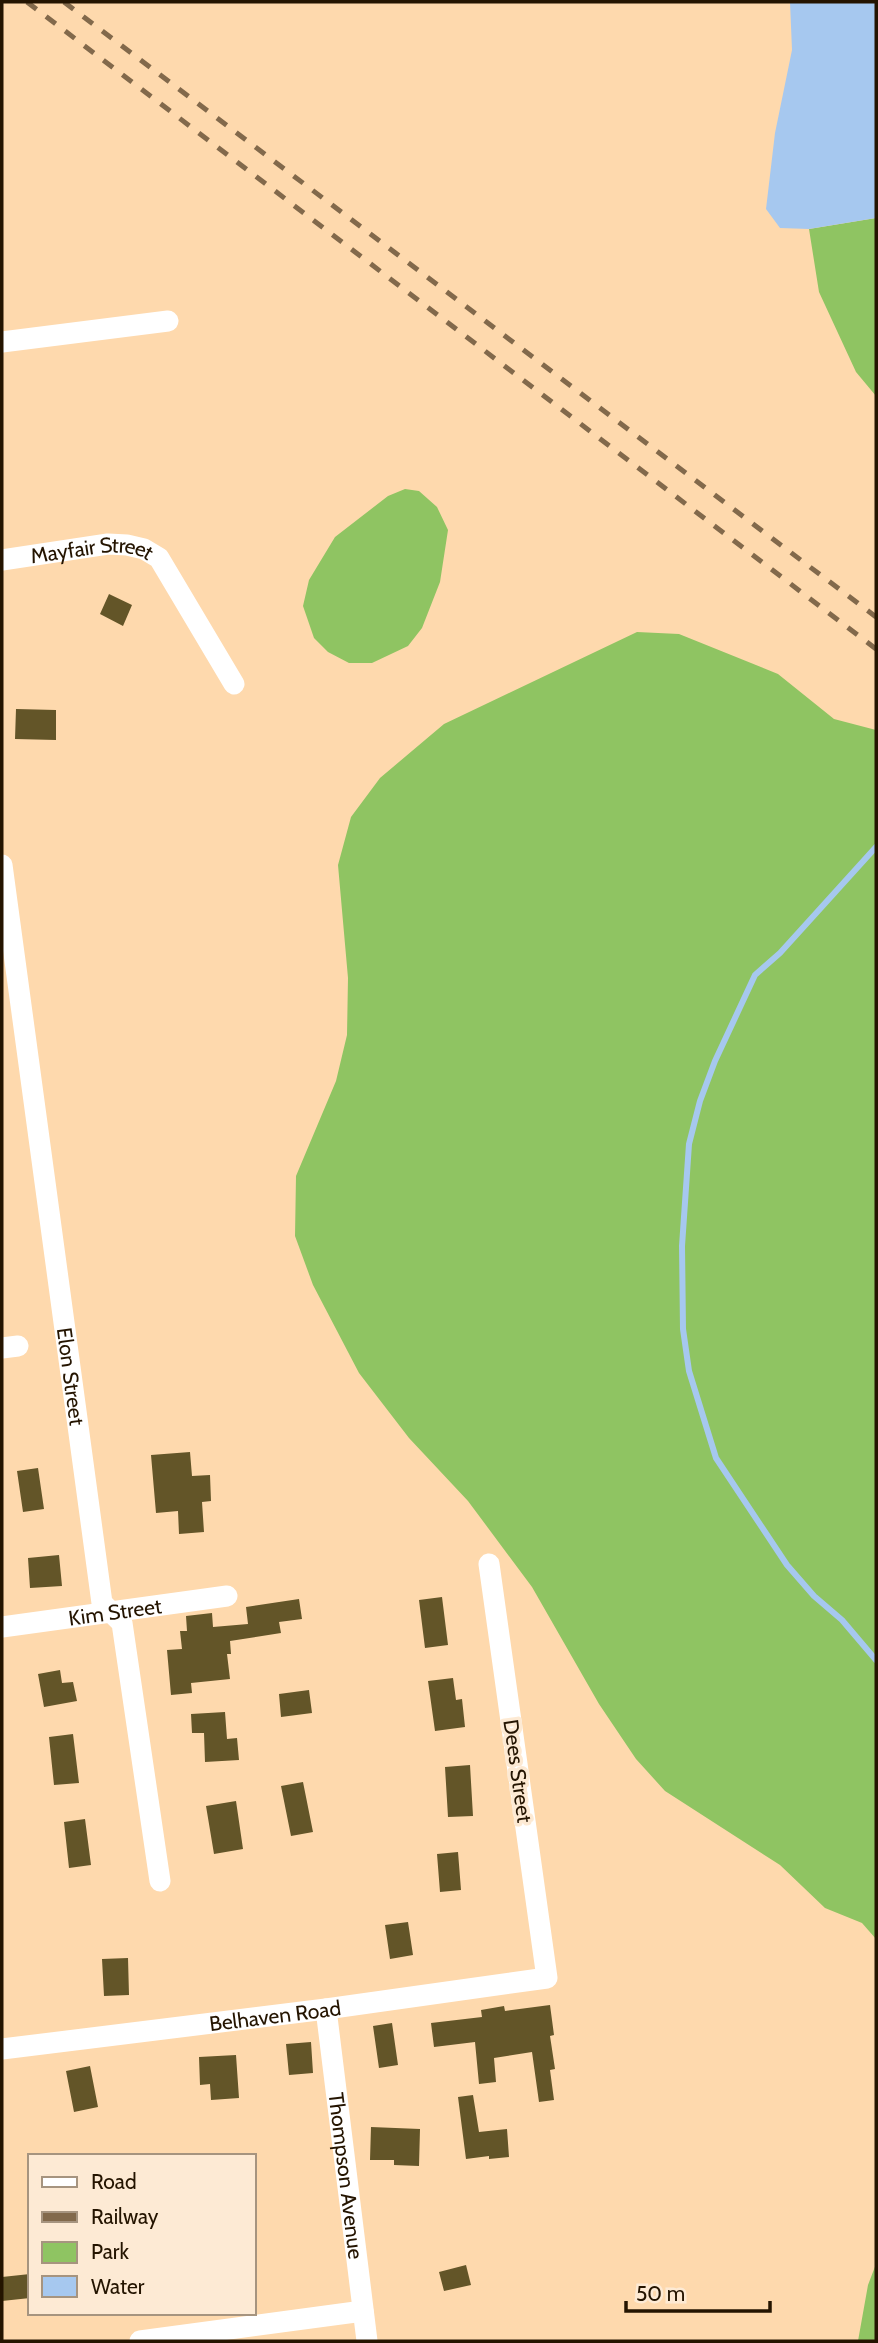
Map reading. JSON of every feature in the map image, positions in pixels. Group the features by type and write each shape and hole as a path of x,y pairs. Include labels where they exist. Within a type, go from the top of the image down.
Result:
{"street":[{"path":"2,342 168,321"},
{"name":"Mayfair Street","path":"2,560 108,544 144,549 159,558 234,684"},
{"name":"Elon Street","path":"2,864 102,1603 122,1623 160,1881"},
{"name":"Dees Street","path":"489,1564 547,1978"},
{"name":"Kim Street","path":"2,1627 227,1596"},
{"name":"Belhaven Road","path":"2,2049 326,2009 547,1978"},
{"name":"Thompson Avenue","path":"326,2009 367,2341"},
{"path":"140,2341 363,2311"}],"green space":[{"path":"876,218 876,396 856,372 819,292 809,229"},
{"path":"405,489 419,491 437,507 448,530 440,582 422,628 408,646 372,663 349,663 328,652 314,638 303,606 309,580 335,537 388,496"},
{"path":"637,632 679,634 778,674 834,719 876,730 876,1939 862,1923 825,1908 780,1865 665,1791 636,1759 599,1704 532,1587 468,1501 409,1438 359,1373 313,1285 295,1236 296,1176 336,1081 347,1035 348,978 338,865 351,817 380,778 444,724"},
{"path":"876,2264 876,2341 858,2341 868,2285"}],"water":[{"path":"790,2 876,2 876,218 809,229 780,228 766,209 775,133 792,50"}],"building":[{"path":"109,594 132,605 123,626 100,614"},
{"path":"16,709 56,710 56,740 15,739"},
{"path":"190,1452 192,1476 210,1475 211,1501 202,1502 204,1532 179,1534 178,1511 156,1513 151,1455"},
{"path":"38,1468 44,1509 23,1512 17,1471"},
{"path":"59,1555 62,1586 30,1588 28,1558"},
{"path":"442,1597 448,1645 425,1648 419,1600"},
{"path":"299,1599 302,1619 279,1622 281,1633 230,1641 231,1654 227,1654 230,1679 191,1683 192,1693 171,1695 167,1650 182,1649 180,1631 187,1631 186,1616 212,1613 213,1627 248,1624 246,1607"},
{"path":"60,1670 62,1683 73,1682 77,1701 44,1707 38,1674"},
{"path":"453,1678 456,1700 462,1699 465,1727 435,1731 428,1681"},
{"path":"309,1690 312,1713 281,1717 279,1694"},
{"path":"225,1712 227,1739 237,1738 239,1760 205,1762 204,1733 192,1733 191,1714"},
{"path":"73,1734 79,1783 54,1785 49,1737"},
{"path":"470,1765 473,1816 448,1817 445,1767"},
{"path":"303,1782 313,1832 291,1836 281,1786"},
{"path":"236,1801 243,1849 214,1854 206,1806"},
{"path":"85,1819 91,1865 69,1868 64,1822"},
{"path":"458,1852 461,1890 440,1892 437,1854"},
{"path":"408,1922 413,1955 390,1959 385,1925"},
{"path":"128,1958 129,1995 104,1996 102,1959"},
{"path":"550,2005 554,2035 550,2036 555,2069 550,2070 554,2100 539,2102 532,2052 494,2058 496,2082 479,2084 475,2042 434,2047 431,2023 482,2017 481,2010 504,2006 505,2011"},
{"path":"392,2023 398,2065 379,2068 373,2026"},
{"path":"311,2042 313,2073 289,2075 286,2044"},
{"path":"236,2055 239,2098 211,2100 210,2084 200,2085 199,2057"},
{"path":"90,2066 98,2107 74,2112 66,2071"},
{"path":"473,2095 479,2132 507,2129 509,2157 466,2159 458,2097"},
{"path":"371,2127 420,2129 419,2166 394,2165 394,2160 370,2160"},
{"path":"466,2265 471,2285 444,2291 439,2272"},
{"path":"28,2274 28,2298 2,2301 2,2277"}],"waterway":[{"path":"876,847 780,953 755,975 715,1061 700,1101 689,1144 682,1246 683,1329 689,1371 716,1458 787,1565 814,1596 842,1620 876,1660"}],"railway":[{"path":"27,2 876,649"},
{"path":"64,2 876,617"}]}
